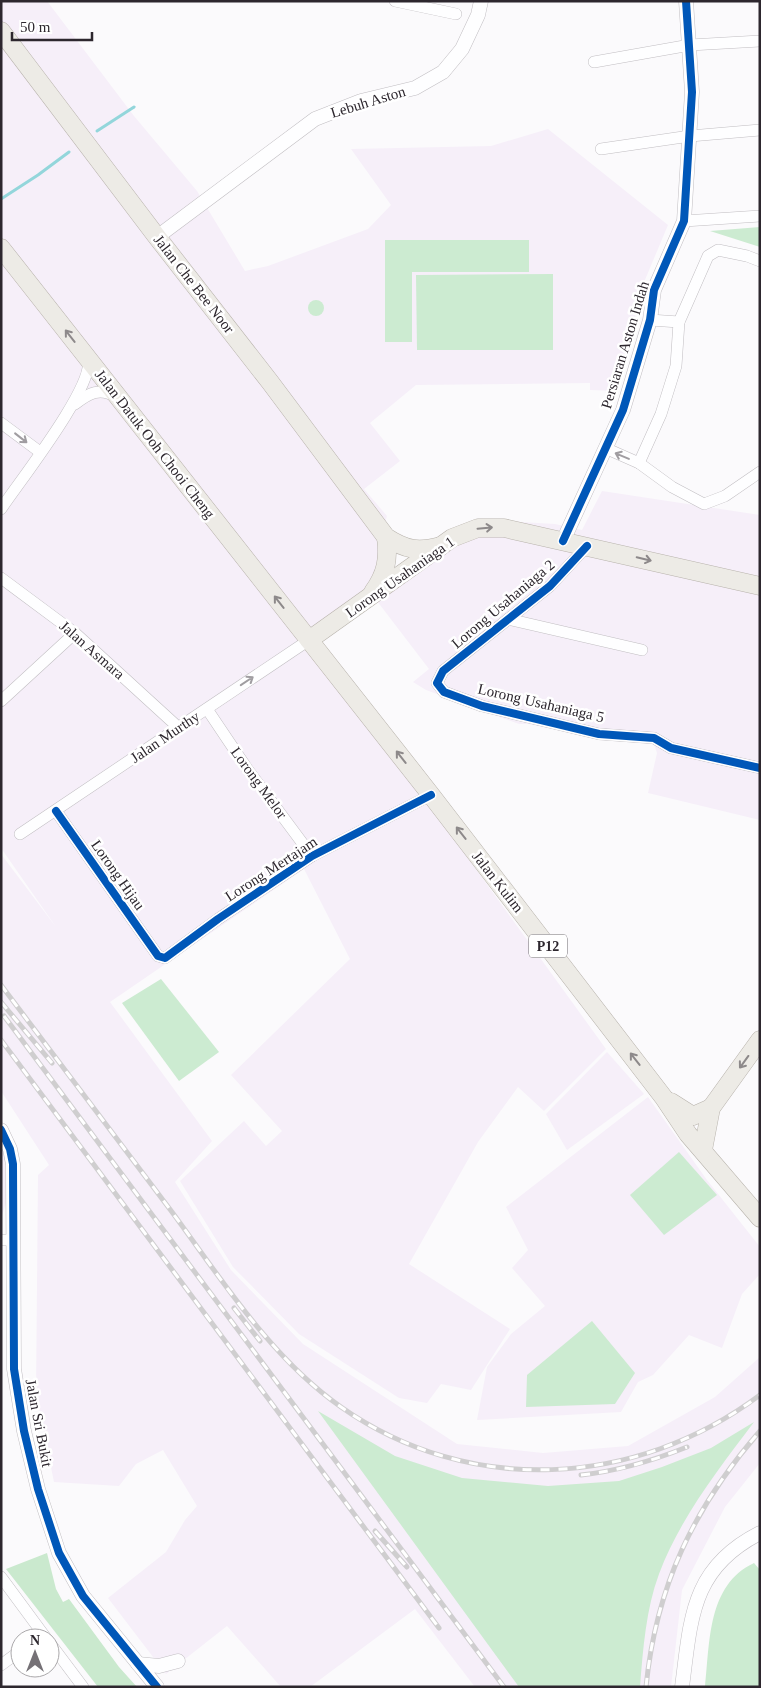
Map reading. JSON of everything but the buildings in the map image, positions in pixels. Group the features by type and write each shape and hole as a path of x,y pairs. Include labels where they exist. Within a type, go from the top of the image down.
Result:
{"main road":[{"name":"Jalan Che Bee Noor","path":"1,31 270,382 386,538"},
{"name":"Jalan Datuk Ooh Chooi Cheng","path":"1,248 309,640"},
{"name":"Lorong Usahaniaga 1","path":"309,640 441,546 464,532 492,527 587,546 760,586"},
{"path":"386,538 406,549 414,551 441,546"},
{"path":"368,598 386,570 388,560 386,538"},
{"name":"Jalan Kulim","path":"309,640 664,1098 688,1134 760,1218"},
{"path":"703,1150 711,1108 760,1040"},
{"path":"664,1098 693,1116 711,1108"}],"street":[{"path":"395,1 456,14"},
{"name":"Lebuh Aston","path":"157,237 315,119 361,101 415,88 443,72 462,49 478,15 481,1"},
{"name":"Persiaran Aston Indah","path":"563,541 623,410 650,320 654,290 661,270 684,221 692,92 686,1"},
{"path":"594,62 690,45 760,41"},
{"path":"601,150 690,136 760,130"},
{"path":"684,221 760,216"},
{"path":"640,463 661,414 676,366 679,322 708,256 718,250 747,256 760,261"},
{"path":"650,320 679,322"},
{"path":"1,508 72,407 88,372 88,358"},
{"path":"72,407 85,396 99,391 107,392 119,398"},
{"path":"1,423 40,452"},
{"path":"605,448 640,463 672,487 704,504 725,496 760,472"},
{"name":"Lorong Usahaniaga 2","path":"437,683 443,671 550,586 587,546"},
{"name":"Jalan Asmara","path":"1,578 75,634 179,728"},
{"path":"508,619 642,650"},
{"path":"1,701 75,634"},
{"name":"Jalan Murthy","path":"20,834 309,640"},
{"name":"Lorong Usahaniaga 5","path":"437,683 444,692 482,706 599,734 654,738 671,748 760,768"},
{"name":"Lorong Melor","path":"207,709 248,770 312,856"},
{"name":"Lorong Mertajam","path":"158,956 165,958 218,919 312,856 431,795"},
{"name":"Lorong Hijau","path":"56,811 158,956"},
{"name":"Jalan Sri Bukit","path":"1,1130 10,1149 13,1164 7,1240 14,1369 24,1431 38,1489 59,1553 83,1596 157,1687"},
{"path":"682,1687 694,1612 700,1590 708,1575 720,1560 740,1544 760,1533"},
{"path":"1,1577 37,1628"},
{"path":"60,1658 83,1687"},
{"path":"138,1664 159,1666 178,1661"}],"shaded area":[{"path":"1,1 47,1 134,116 197,191 245,271 268,266 368,229 391,205 351,149 491,146 548,129 668,225 642,287 616,391 590,390 590,383 416,385 370,423 400,461 364,489 387,516 381,537 379,580 309,649 428,803 606,1049 544,1111 518,1087 478,1142 409,1264 510,1329 471,1390 441,1384 427,1403 399,1398 299,1334 233,1267 180,1181 244,1121 266,1146 282,1131 231,1075 350,959 304,869 110,1002 212,1141 175,1182 231,1270 303,1344 457,1444 543,1453 628,1446 715,1397 760,1357 760,1463 725,1507 682,1590 671,1687 475,1687 415,1609 310,1687 281,1687 227,1626 166,1674 108,1598 166,1552 185,1520 197,1506 163,1450 136,1464 119,1486 54,1482 36,1393 38,1175 49,1165 1,1091 1,854 56,927 1,848"},
{"path":"602,491 760,515 760,820 648,793 657,753 654,744 599,739 529,724 519,724 426,690 413,682 429,669 377,601 485,520 555,524 582,530"},
{"path":"607,1052 644,1094 567,1150 546,1114"},
{"path":"648,1097 707,1180 760,1247 760,1274 742,1294 722,1348 689,1335 653,1375 638,1382 621,1412 477,1420 487,1367 511,1334 545,1306 512,1268 528,1250 506,1207"},
{"path":"1,1144 5,1149 6,1203 1,1218"}],"green space":[{"path":"760,227 760,247 710,231"},
{"path":"385,240 529,240 529,272 412,272 412,342 385,342"},
{"path":"553,274 553,350 417,350 416,275"},
{"path":"316,300 324,308 316,316 308,308"},
{"path":"161,979 219,1052 179,1081 122,1003"},
{"path":"679,1152 717,1195 664,1235 630,1195"},
{"path":"592,1321 635,1373 615,1404 526,1407 527,1375"},
{"path":"318,1411 395,1456 462,1478 548,1486 619,1481 711,1448 754,1422 701,1495 668,1553 659,1574 648,1615 640,1687 519,1687"},
{"path":"47,1553 56,1589 63,1602 69,1599 119,1667 137,1687 98,1687 60,1638 60,1628 52,1628 6,1569"},
{"path":"754,1563 760,1570 760,1687 705,1687 710,1634 719,1600 727,1585 739,1573"}],"waterway":[{"path":"97,131 134,107"},
{"path":"1,199 69,152"}],"railway":[{"path":"1,985 229,1291 270,1342 316,1387 341,1407 391,1436 443,1456 497,1467 552,1470 607,1463 660,1449 712,1426 760,1395"},
{"path":"1,1002 52,1063"},
{"path":"4,1016 504,1687"},
{"path":"1,1040 439,1628"},
{"path":"234,1308 260,1341"},
{"path":"646,1687 651,1650 659,1615 669,1582 682,1550 716,1489 760,1431"},
{"path":"581,1475 635,1465 687,1447"},
{"path":"375,1531 407,1567"}],"cycle path":[{"path":"563,541 623,410 650,320 654,290 684,221 692,92 686,1"},
{"path":"587,546 550,586 443,671 437,683 444,692 482,706 599,734 654,738 671,748 760,768"},
{"path":"56,811 158,956 165,958 218,919 312,856 431,795"},
{"path":"1,1130 10,1149 13,1164 14,1369 24,1431 38,1489 59,1553 83,1596 157,1687"}]}
